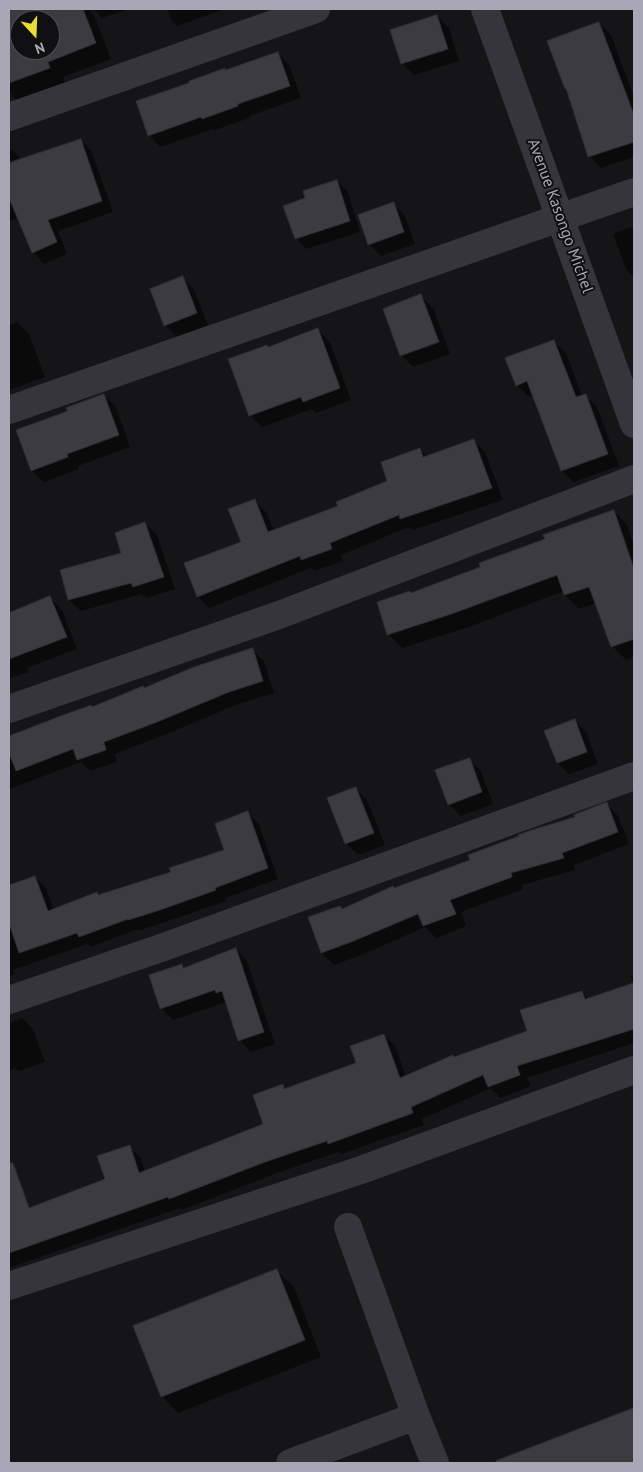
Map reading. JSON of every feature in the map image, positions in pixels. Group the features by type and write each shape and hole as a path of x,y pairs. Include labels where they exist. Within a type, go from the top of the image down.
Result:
{"street":[{"path":"9,117 316,9"},
{"name":"Avenue Kasongo Michel","path":"485,9 634,424"},
{"path":"9,410 634,192"},
{"path":"9,709 279,615 634,479"},
{"path":"9,1000 161,948 634,776"},
{"path":"9,1286 361,1170 634,1070"},
{"path":"348,1227 416,1416 435,1463"},
{"path":"290,1463 416,1416"}],"building":[{"path":"9,9 83,9 96,43 60,57 60,10 10,10 10,60 53,60 48,62 50,68 9,83"},
{"path":"437,15 448,49 401,64 390,30"},
{"path":"599,22 634,115 634,142 588,157 566,88 547,41"},
{"path":"278,52 290,86 202,119 201,117 148,136 136,101 189,83 189,81 225,68 225,70"},
{"path":"81,139 102,201 48,220 57,242 32,253 9,198 9,163"},
{"path":"337,180 350,221 295,239 283,206 305,198 303,191"},
{"path":"394,202 404,232 368,245 358,215"},
{"path":"183,276 197,313 164,326 150,289"},
{"path":"421,294 439,342 400,356 383,309"},
{"path":"318,328 340,388 303,402 301,397 249,416 228,359 267,345 268,347"},
{"path":"554,340 576,397 586,394 608,454 561,471 527,381 516,386 505,358"},
{"path":"104,394 119,435 67,454 68,457 31,471 16,430 68,411 66,408"},
{"path":"474,439 492,488 400,519 399,515 330,543 332,549 301,560 300,556 197,597 184,563 241,542 228,509 255,499 268,532 338,506 336,502 387,481 381,462 420,448 423,457"},
{"path":"614,510 634,569 634,639 611,647 589,587 564,595 557,575 454,613 387,635 377,602 410,591 411,593 480,567 479,563 545,539 543,535"},
{"path":"145,522 164,577 133,587 131,583 68,600 60,570 121,553 115,533"},
{"path":"50,596 67,637 9,659 9,613"},
{"path":"253,648 263,681 229,692 104,742 106,750 77,760 73,749 16,771 9,753 9,736 91,705 92,707 143,686 144,688 194,667"},
{"path":"575,719 587,752 557,763 544,731"},
{"path":"470,758 482,792 448,805 435,770"},
{"path":"356,787 374,833 345,844 327,798"},
{"path":"607,802 618,832 562,853 564,858 511,873 512,877 450,900 456,914 423,926 418,914 321,953 308,917 340,906 342,909 393,886 394,888 470,860 468,855 532,830 575,817 574,815"},
{"path":"248,811 268,868 215,888 216,890 160,910 128,919 79,937 77,933 19,953 9,923 9,885 35,876 48,911 97,892 98,895 171,872 169,868 224,850 215,824"},
{"path":"236,948 264,1032 238,1041 222,991 216,993 215,990 160,1009 149,975 182,964 183,968"},
{"path":"634,983 634,1029 517,1066 520,1075 488,1087 483,1075 411,1107 413,1113 328,1144 327,1141 265,1162 169,1199 168,1197 9,1253 9,1163 13,1163 29,1208 105,1179 97,1156 130,1145 139,1173 263,1124 253,1095 283,1084 284,1089 356,1063 350,1046 384,1034 400,1078 453,1055 454,1057 527,1031 520,1010 582,991 585,999"},
{"path":"277,1269 305,1340 161,1397 133,1326"},
{"path":"634,1408 634,1463 496,1463 496,1461"}]}
